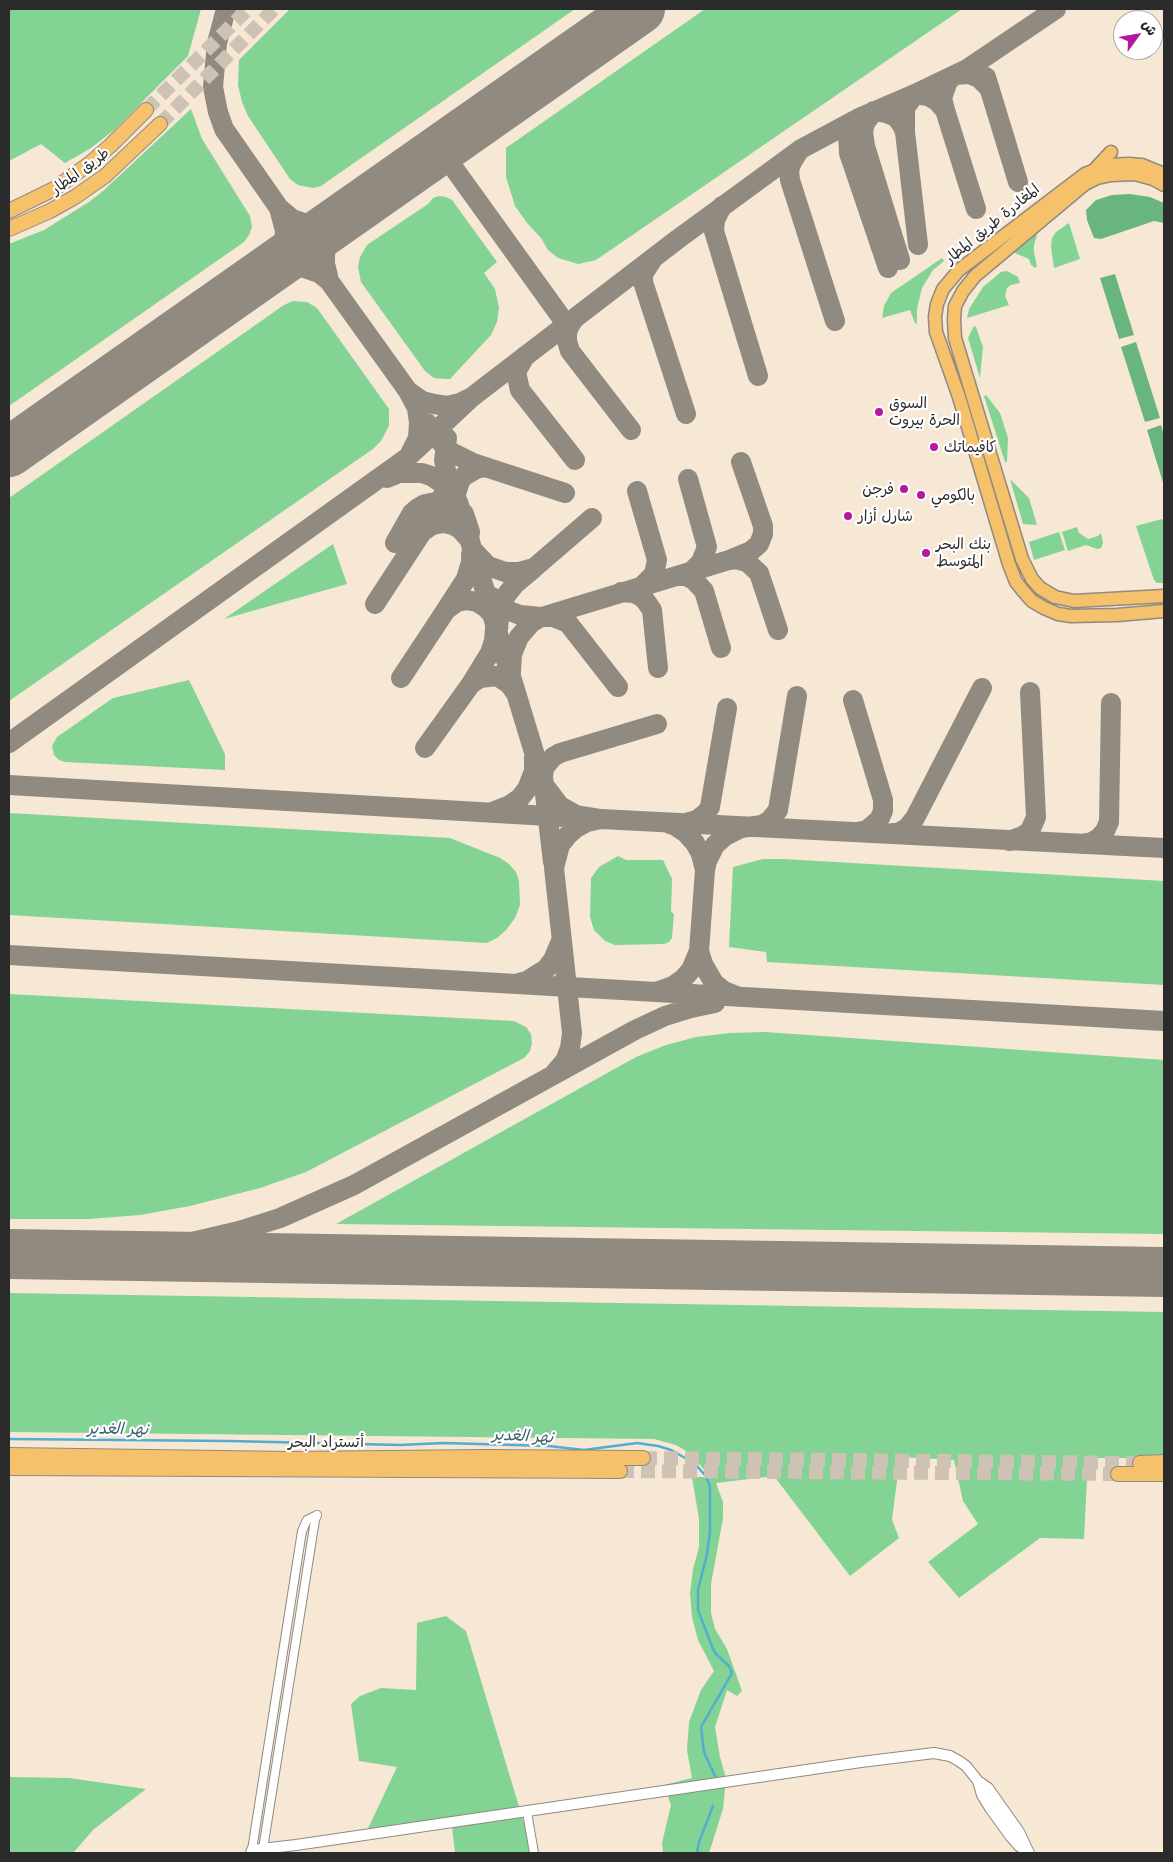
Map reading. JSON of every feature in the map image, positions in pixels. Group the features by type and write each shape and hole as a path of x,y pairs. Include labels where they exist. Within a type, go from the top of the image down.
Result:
{"highway":[{"name":"طريق المطار","path":"9,210 54,188 88,164 110,146 146,110"},
{"name":"طريق المطار","path":"9,229 50,211 75,197 105,176 160,124"},
{"name":"أتستراد البحر","path":"9,1455 291,1459 643,1458"},
{"path":"1140,1463 1164,1462"},
{"name":"أتستراد البحر","path":"9,1468 620,1471"},
{"path":"1118,1474 1164,1474"}],"main road":[{"path":"1096,168 1111,152"},
{"name":"المغادرة طريق المطار","path":"1164,174 1142,165 1116,164 1096,168 1071,183 959,270 943,289 937,304 935,318 936,332 960,397 1016,582 1032,601 1058,614 1071,616 1117,615 1164,611"},
{"path":"1164,185 1153,179 1129,174 1111,175 1085,184 975,276 963,291 955,306 954,320 956,338 1020,553 1032,579 1040,588 1055,597 1074,601 1164,596"}],"street":[{"path":"317,1514 284,1716 257,1851 274,1714 292,1594 305,1522 317,1514"},
{"path":"295,1578 305,1581"},
{"path":"292,1594 303,1596"},
{"path":"274,1714 284,1716"},
{"path":"257,1851 861,1762 934,1753 950,1756 966,1766 978,1781 982,1795 990,1808 1011,1837 1026,1852"},
{"path":"527,1812 534,1853"}],"green space":[{"path":"9,9 201,9 188,56 114,130 91,148 65,163 41,144 9,161"},
{"path":"290,9 575,9 321,186 313,188 298,185 290,179 248,116 238,85 239,60"},
{"path":"705,9 962,9 596,260 578,264 558,258 548,250 541,238 515,206 506,177 506,148"},
{"path":"191,109 202,139 250,216 252,227 249,235 244,242 9,406 9,244 44,230 89,202"},
{"path":"1130,194 1150,197 1164,203 1164,223 1154,221 1101,239 1094,238 1087,220 1086,210 1096,200 1112,195"},
{"path":"439,196 452,200 497,262 484,273 495,289 499,308 497,322 491,335 450,379 434,378 425,371 361,282 358,267 360,257 367,245 428,204 433,198"},
{"path":"1069,223 1080,259 1054,268 1051,247 1052,238 1056,232"},
{"path":"1035,233 1037,235 1034,252 1037,266 1035,268 1031,265 1029,259 1015,253 1014,250"},
{"path":"942,258 944,261 933,270 922,288 917,308 917,324 910,310 882,318 884,306 891,293"},
{"path":"1007,271 1018,277 1020,283 1007,288 1005,296 1009,305 967,318 969,309 983,287 1001,272"},
{"path":"1115,274 1134,335 1119,339 1100,278"},
{"path":"293,301 307,302 317,308 389,409 389,426 381,441 373,449 9,701 9,498 284,305"},
{"path":"974,326 983,347 980,378 968,338"},
{"path":"1136,342 1160,418 1145,422 1121,347"},
{"path":"986,395 1000,413 1008,438 1007,462 1005,462 984,396"},
{"path":"1161,425 1164,435 1164,486 1147,430"},
{"path":"1010,479 1029,498 1037,525 1023,524"},
{"path":"1162,519 1164,525 1164,583 1157,583 1154,580 1136,526"},
{"path":"1077,527 1079,533 1088,539 1101,533 1103,543 1101,548 1097,549 1086,545 1068,551 1062,532"},
{"path":"1059,532 1065,550 1034,560 1029,542"},
{"path":"333,544 347,584 224,619"},
{"path":"189,680 225,754 225,770 65,762 59,760 54,755 52,746 57,737 113,698"},
{"path":"9,813 450,838 500,858 509,864 516,872 519,881 520,905 515,918 506,930 497,938 487,943 9,915"},
{"path":"618,856 626,860 663,860 672,879 671,912 674,914 672,938 669,942 664,944 615,945 605,941 594,930 590,917 591,878 599,867"},
{"path":"763,859 1164,881 1164,985 767,962 766,952 729,947 733,867"},
{"path":"9,994 514,1021 526,1027 531,1034 532,1043 530,1051 524,1058 306,1172 260,1188 190,1206 140,1215 89,1219 9,1219"},
{"path":"765,1032 1164,1060 1164,1234 336,1224 636,1057 666,1045 696,1037 730,1033"},
{"path":"9,1293 1164,1312 1164,1458 1088,1458 1084,1539 1040,1538 959,1598 928,1562 978,1524 963,1501 954,1460 900,1457 892,1520 899,1538 850,1576 774,1476 716,1483 723,1502 723,1518 711,1584 711,1613 715,1629 727,1649 742,1691 737,1696 727,1690 715,1727 726,1778 723,1809 709,1853 663,1853 662,1843 671,1805 664,1785 692,1778 687,1750 689,1722 701,1690 714,1671 698,1640 692,1617 690,1593 693,1569 699,1547 699,1519 692,1477 710,1477 691,1454 676,1445 654,1439 9,1432"},
{"path":"446,1616 466,1631 533,1853 455,1853 452,1826 364,1837 397,1767 359,1761 351,1704 360,1696 381,1688 416,1690 417,1623"},
{"path":"9,1760 10,1777 69,1778 146,1789 94,1829 73,1853 9,1853"}],"waterway":[{"name":"نهر الغدير","path":"9,1439 400,1445 443,1443 549,1446 584,1450 637,1443 671,1450 694,1463 705,1475 710,1486 710,1531 707,1554 698,1590 698,1610 713,1649 729,1666 732,1673 701,1727 704,1752 715,1776"},
{"name":"نهر الغدير","path":"697,1853 699,1842 713,1806"}],"taxiway":[{"path":"226,9 217,43 213,87 224,129 327,277"},
{"path":"9,743 407,458 472,397 678,239 801,149 859,118 967,69 1056,9"},
{"path":"976,209 942,98 948,81 955,75 969,74 979,78 989,88"},
{"path":"986,77 1018,182"},
{"path":"918,245 905,132 905,108 915,94 928,96 937,101 945,110"},
{"path":"900,260 865,146 863,132 865,123 874,111 896,117 905,132"},
{"path":"859,118 848,133 849,153 888,268"},
{"path":"440,149 566,324"},
{"path":"799,151 789,170 790,180 835,321"},
{"path":"328,276 325,254 330,235 342,219 371,198"},
{"path":"722,206 715,220 714,231 758,376"},
{"path":"339,220 320,225 310,225 292,219 279,208 285,231 284,241 274,263 254,279 278,267 299,266 319,273 329,281 408,391 417,408 418,438 410,454"},
{"path":"652,260 643,274 643,282 686,414"},
{"path":"575,318 567,332 570,351 631,430"},
{"path":"525,356 516,372 520,390 575,460"},
{"path":"408,391 422,401 447,406 468,399"},
{"path":"427,423 436,437 449,451 473,463 565,493"},
{"path":"395,543 412,513 425,504 441,501 446,486 444,460 447,438"},
{"path":"545,616 729,560 751,551 759,544 763,534 763,526 741,462"},
{"path":"456,494 460,481 464,476 476,469 486,467"},
{"path":"387,478 399,473 422,473 431,476 446,486 458,502 544,785 560,806 576,815 601,819 587,822 568,835 560,845 554,868 572,1033 570,1048 565,1061 553,1075"},
{"path":"688,479 707,547 701,562 693,570"},
{"path":"637,491 657,560 654,574 642,586"},
{"path":"441,501 459,508 464,514 470,532 469,539 460,529 444,523 432,525 422,532 441,501"},
{"path":"472,549 488,566 505,572 519,572 534,568 592,518"},
{"path":"375,604 422,532"},
{"path":"446,610 466,579 471,562 471,554"},
{"path":"729,560 736,559 747,562 759,573 778,630"},
{"path":"498,629 500,605 504,598 515,584 533,569"},
{"path":"677,576 686,576 694,580 704,591 721,648"},
{"path":"621,592 634,593 640,596 652,610 658,668"},
{"path":"492,597 507,610 520,615 541,617"},
{"path":"401,678 446,610 457,602 466,600 477,602 492,614"},
{"path":"511,672 512,654 519,637 531,623 541,617 553,617 568,623 618,687"},
{"path":"471,684 490,653 494,641 495,628"},
{"path":"425,748 471,684 480,678 497,676 509,684 515,692"},
{"path":"892,833 898,833 907,828 915,818 982,688"},
{"path":"1009,841 1023,836 1030,831 1036,817 1030,692"},
{"path":"705,870 715,845 725,836 741,828 762,825 770,820 778,810 797,696"},
{"path":"853,700 883,800 883,811 879,820 867,830 858,832"},
{"path":"1082,844 1099,838 1109,822 1111,703"},
{"path":"686,823 697,820 710,807 727,708"},
{"path":"553,862 543,777 544,768 553,757 560,753 657,724"},
{"path":"492,812 510,805 520,798 527,789 534,771 534,757"},
{"path":"9,785 601,819 1164,848"},
{"path":"669,824 686,833 695,843 701,854 705,870 699,951 703,964 714,983 724,991 737,996"},
{"path":"519,983 527,981 546,969 553,960 561,941"},
{"path":"659,991 673,986 683,979 691,970 699,951"},
{"path":"9,955 1164,1021"},
{"path":"95,1255 179,1245 239,1231 280,1218 354,1185 635,1030 665,1016 715,1003"}],"runway":[{"path":"9,452 640,9"},
{"path":"9,1254 1164,1272"}],"tunnel":[{"path":"146,110 248,9"},
{"path":"160,124 274,9"},
{"path":"643,1458 1140,1463"},
{"path":"620,1471 1118,1474"}],"place":[{"name":"السوق الحرة بيروت","path":"879,412"},
{"name":"كافيماتك","path":"934,447"},
{"name":"فرجن","path":"904,489"},
{"name":"بالكومي","path":"921,495"},
{"name":"شارل أزار","path":"848,516"},
{"name":"بنك البحر المتوسط","path":"926,553"}]}
